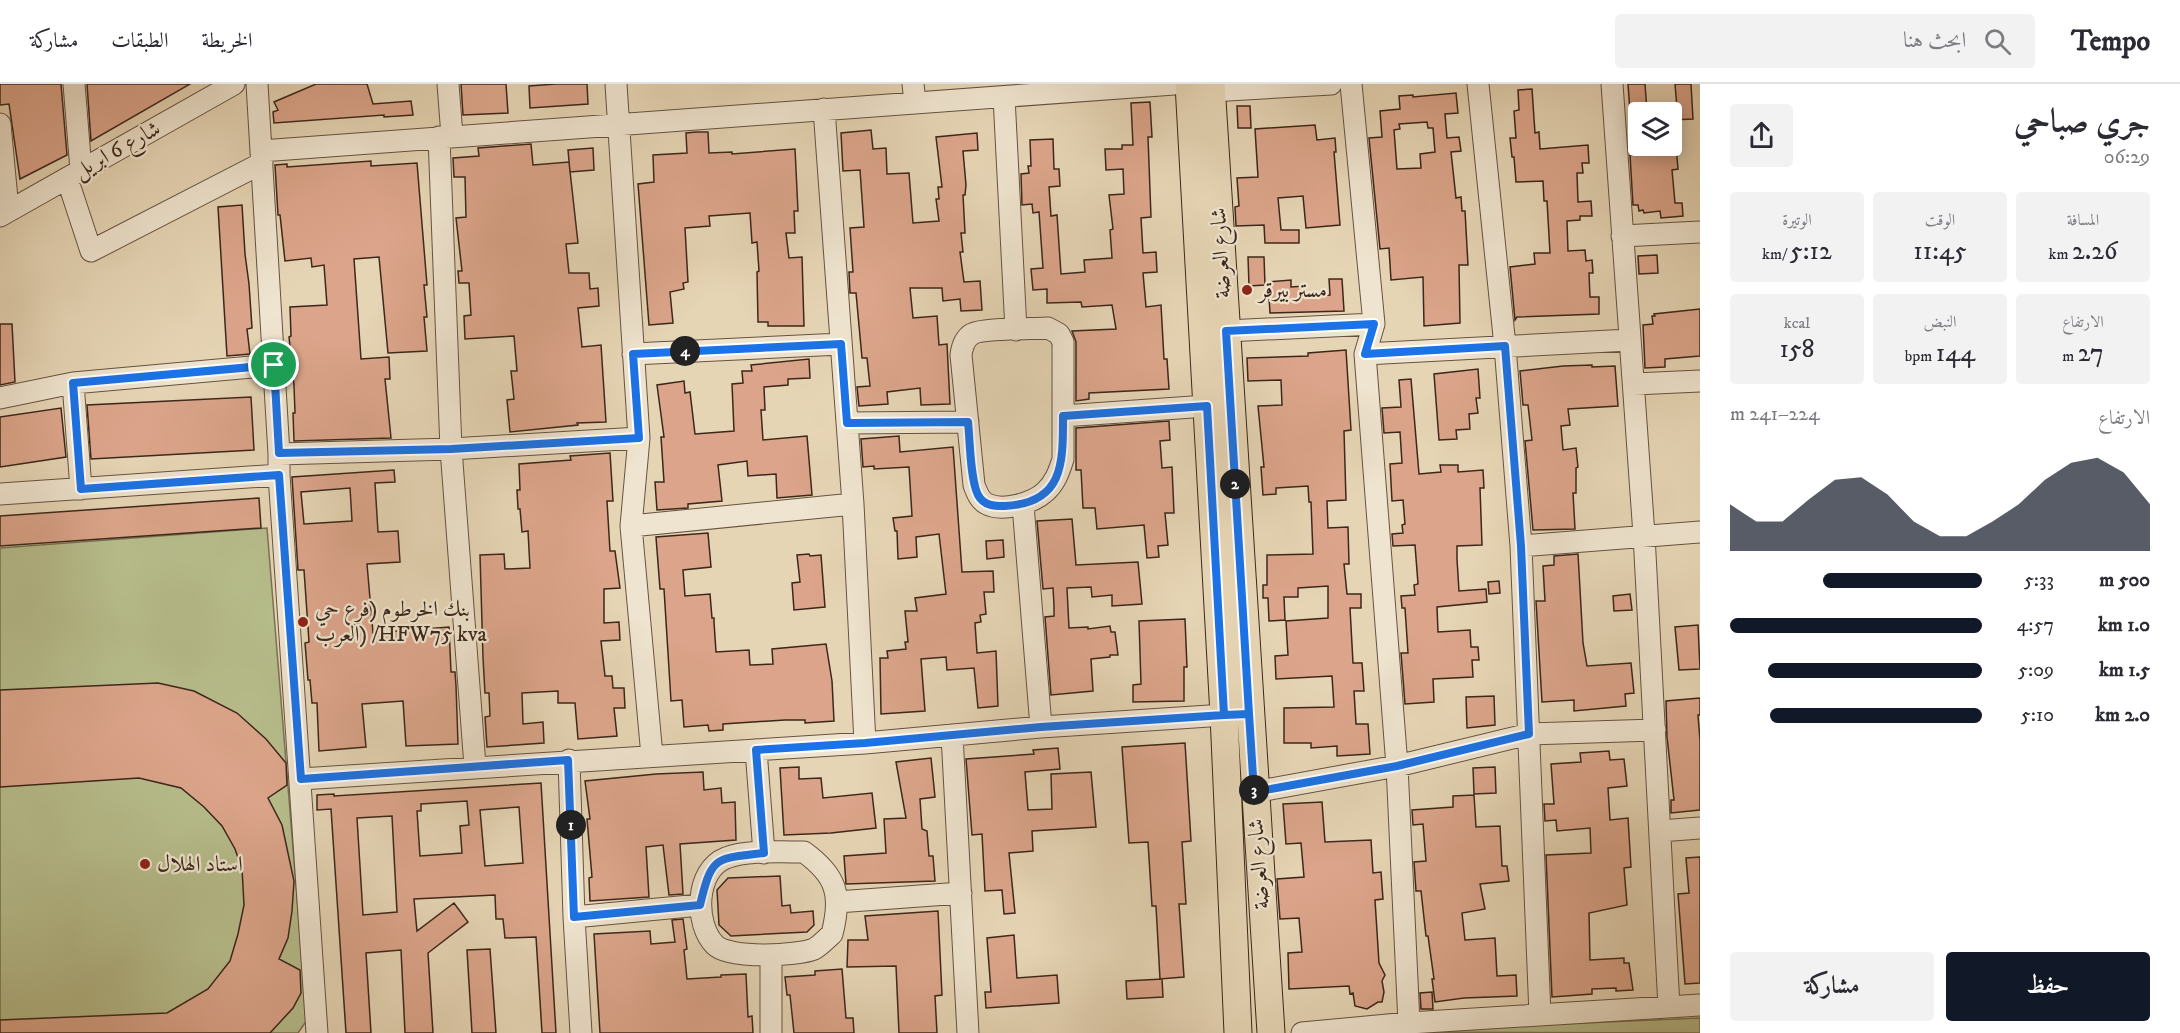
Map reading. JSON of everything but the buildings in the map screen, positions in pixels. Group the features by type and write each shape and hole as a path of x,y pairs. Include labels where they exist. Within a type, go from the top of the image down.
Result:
{"main road":[{"name":"شارع العرضة","path":"1204,86 1226,331 1237,714 1238,1033"},
{"name":"شارع العرضة","path":"1204,86 1207,406 1237,714 1254,792 1270,1033"}],"street":[{"path":"74,84 74,174 91,251 261,157 446,136 824,109 914,94 1004,97 1174,84"},
{"name":"شارع 6 ابريل","path":"4,213 234,84"},
{"path":"257,84 279,475 317,1033"},
{"path":"448,84 446,136 451,449 475,766"},
{"path":"616,84 639,438 632,526 652,756"},
{"path":"1204,86 1331,84"},
{"path":"1351,84 1374,324 1365,354 1397,766 1409,1023"},
{"path":"1478,84 1505,346 1521,546 1540,1015"},
{"path":"1612,84 1644,535 1669,1007"},
{"path":"1004,97 1016,330"},
{"path":"824,109 853,504 865,743"},
{"path":"0,124 4,213"},
{"path":"1622,236 1700,232"},
{"path":"1226,331 1374,324"},
{"path":"1048,328 1054,330 1061,338 1063,347 1063,416 1063,459 1059,471 1045,492 1023,505 988,505 979,496 974,485 961,355 965,341 973,333 1048,328"},
{"path":"1365,354 1629,340"},
{"path":"633,354 841,344"},
{"path":"0,398 73,383 274,365"},
{"path":"1634,384 1700,381"},
{"path":"73,383 81,489"},
{"path":"1063,416 1207,406"},
{"path":"847,423 968,422"},
{"path":"279,453 451,449 639,438"},
{"path":"0,494 279,475"},
{"path":"632,526 853,504"},
{"path":"1023,505 1041,727"},
{"path":"1521,546 1700,531"},
{"path":"301,779 568,760 865,743 1041,727 1237,714"},
{"path":"1254,792 1397,766 1529,734 1655,730"},
{"path":"952,735 968,1033"},
{"path":"756,750 764,853"},
{"path":"568,760 581,1033"},
{"path":"1660,831 1700,828"},
{"path":"804,852 818,862 832,879 837,902 832,934 814,949 771,956 727,952 716,946 705,930 700,905 706,877 714,864 727,857 764,853 804,852"},
{"path":"837,902 961,893"},
{"path":"574,917 700,905"},
{"path":"771,956 771,1033"},
{"path":"1302,1033 1409,1023 1700,1005"}],"green space":[{"name":"استاد الهلال","path":"267,528 307,1020 298,1033 0,1033 0,548"},
{"path":"1700,1018 1700,1033 1373,1032"}],"place":[{"name":"مستر بيرقر","path":"1247,290"},
{"name":"بنك الخرطوم (فرع حي العرب) /HFW75 kva","path":"303,622"},
{"name":"استاد الهلال","path":"145,864"}],"route":[{"path":"274,365 73,383 81,489 279,475 301,779 568,760 574,917 700,905 706,877 714,864 727,857 764,853 756,750 1041,727 1249,714 1226,331 1374,324 1365,354 1505,346 1521,546 1529,734 1397,766 1254,792 1249,714 1224,715 1207,406 1063,416 1063,459 1053,483 1035,500 1023,505 994,506 982,501 974,485 968,422 847,423 841,344 633,354 639,438 451,449 279,453 274,365"}]}
